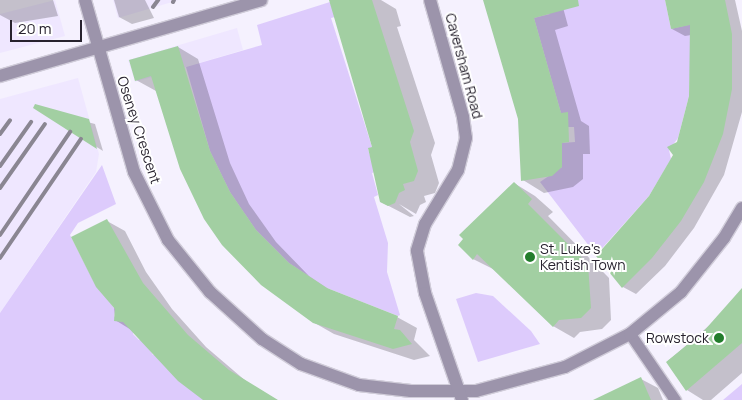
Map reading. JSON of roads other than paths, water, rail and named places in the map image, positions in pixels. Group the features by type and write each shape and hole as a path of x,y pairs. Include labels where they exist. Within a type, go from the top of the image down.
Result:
{"street":[{"name":"Oseney Crescent","path":"85,0 134,172 150,208 168,240 210,292 255,333 301,364 359,385 461,396 565,367 630,334 680,292 724,238 742,208"},
{"path":"0,76 261,0"},
{"name":"Caversham Road","path":"430,0 463,117 466,138 458,170 425,224 417,251 426,293 461,396"}],"lane":[{"path":"630,334 675,400"}],"railway":[{"path":"153,7 158,0"},
{"path":"0,134 10,120"},
{"path":"0,166 31,122"},
{"path":"0,188 45,124"},
{"path":"0,235 70,132"},
{"path":"0,258 81,139"}],"place":[{"name":"St. Luke's Kentish Town","path":"530,257"},
{"name":"Rowstock","path":"719,338"}]}
